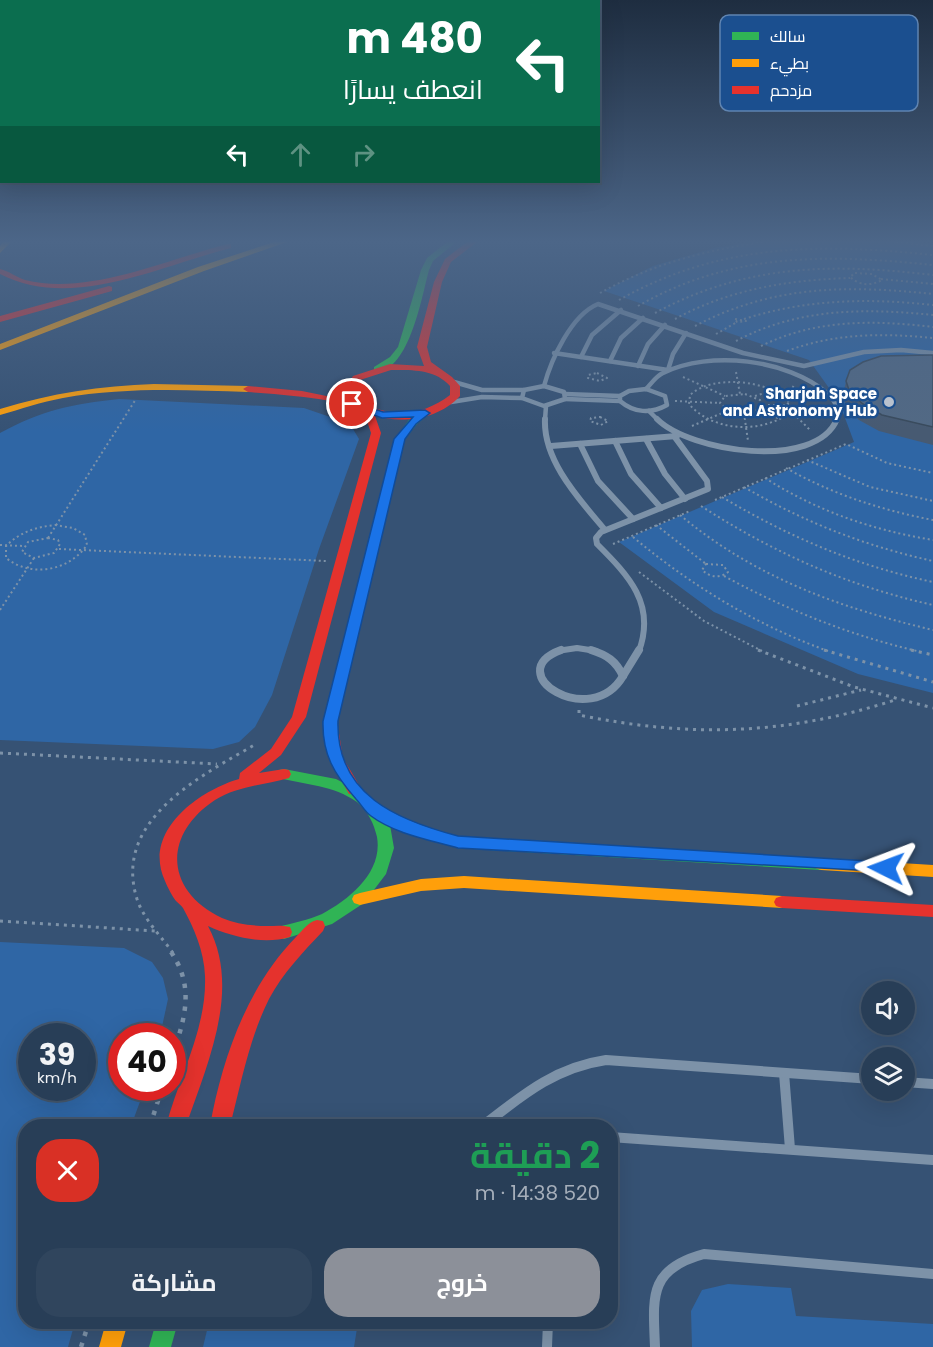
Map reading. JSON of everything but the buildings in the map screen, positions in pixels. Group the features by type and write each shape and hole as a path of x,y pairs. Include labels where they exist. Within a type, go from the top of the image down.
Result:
{"main road":[{"path":"0,319 52,305"},
{"path":"0,339 95,305"},
{"path":"0,347 110,305"},
{"path":"289,391 355,378 375,370 399,353 414,305"},
{"path":"432,305 422,347 427,363 435,371 454,382 457,389 451,402 425,413 412,422 400,439 330,721 330,739 334,757 356,792 377,812 413,830 458,842 933,871"},
{"path":"375,370 406,367 435,371"},
{"path":"352,404 346,395 347,387 355,378"},
{"path":"0,412 56,394 105,387 289,391 352,404 369,412 397,416 425,413"},
{"path":"178,1119 210,1015 214,986 212,958 206,936 191,910 176,893 168,873 168,852 175,832 189,813 276,754 290,736 299,717 376,433 369,412"},
{"path":"232,785 284,774 311,776 335,782 356,792"},
{"path":"222,1119 249,1018 261,990 296,945 323,922 360,899 378,878 386,855 386,833 377,812"},
{"path":"360,899 413,886 464,882 933,911"},
{"path":"191,910 218,925 251,933 288,931 323,922"},
{"path":"110,1347 115,1329"},
{"path":"160,1347 165,1329"}],"lane":[{"path":"544,386 554,353 566,332 592,306 606,305 749,355 804,366 852,354 889,350 933,353"},
{"path":"581,357 592,335 621,310"},
{"path":"610,361 621,338 643,318"},
{"path":"638,366 648,344 665,325"},
{"path":"668,370 673,354 686,333"},
{"path":"889,350 893,359"},
{"path":"554,353 668,370"},
{"path":"551,446 677,436 732,449 782,449 822,438 838,423 840,412 836,401 825,391 801,377 780,370 722,362 693,364 668,370 653,379 646,390"},
{"path":"454,382 482,390 524,390 544,386 560,389 565,397"},
{"path":"522,399 524,390"},
{"path":"451,402 482,397 522,399 534,405 546,406 565,397 620,399 630,409 649,411 664,407 668,400 662,394 646,390 629,391 620,399"},
{"path":"546,406 545,425 551,446 566,478 605,530"},
{"path":"623,676 622,669 611,657 593,649 572,648 553,653 541,663 539,670 543,683 558,694 591,699 610,693 617,688 639,652 644,640 645,616 641,598 631,578 597,544 597,535 706,491 709,485 677,436 660,424 649,411"},
{"path":"646,438 657,462 685,499"},
{"path":"615,441 631,474 661,508"},
{"path":"580,444 598,481 633,519"},
{"path":"492,1119 550,1075 564,1067 587,1061 606,1060 861,1078"},
{"path":"784,1073 790,1149"},
{"path":"915,1083 933,1084"},
{"path":"618,1138 933,1160"},
{"path":"656,1347 654,1295 666,1272 686,1257 704,1254 933,1274"},
{"path":"547,1347 548,1329"}],"path":[{"path":"636,307 640,305"},
{"path":"654,314 671,305"},
{"path":"673,320 703,305"},
{"path":"693,327 740,305"},
{"path":"714,334 737,322 744,322 744,319 781,308 807,305"},
{"path":"734,342 766,326 817,315 874,311 933,315"},
{"path":"756,350 781,336 832,326 881,323 933,327"},
{"path":"778,356 807,344 842,337 884,335 933,338"},
{"path":"735,367 740,394"},
{"path":"687,372 678,375 725,396 740,394 754,396 773,390"},
{"path":"597,373 607,378 596,381 587,376 597,373"},
{"path":"790,379 797,381 789,403 790,410 814,434 808,436"},
{"path":"689,402 694,392 703,386 738,382 773,390 789,403"},
{"path":"48,538 140,392"},
{"path":"720,403 725,396"},
{"path":"754,396 764,405"},
{"path":"668,400 720,403 729,410 744,413 757,411 782,419"},
{"path":"689,402 696,412 708,419 746,427 765,426 782,419 790,410"},
{"path":"757,411 764,405 789,403"},
{"path":"692,430 686,428 729,410"},
{"path":"744,413 748,442"},
{"path":"600,417 608,421 598,425 590,421 591,418 600,417"},
{"path":"742,441 755,442"},
{"path":"933,473 887,463 846,444 701,506 775,552 850,583 933,605"},
{"path":"806,460 870,487 933,501"},
{"path":"786,468 828,491 864,505 933,520"},
{"path":"765,478 796,497 836,514 882,529 933,540"},
{"path":"744,487 790,514 832,533 886,550 933,561"},
{"path":"722,496 770,527 822,551 896,574 933,582"},
{"path":"620,553 612,545 690,511"},
{"path":"680,515 719,546 782,581 860,610 933,630"},
{"path":"55,525 74,528 85,535 87,540 84,550 65,563 46,568 27,568 14,564 6,558 6,546 23,533 55,525"},
{"path":"656,525 706,564 719,563 726,567 728,572 724,576"},
{"path":"632,536 685,579 777,630 849,660 933,682"},
{"path":"0,545 23,546 31,540 48,538 58,540 59,549"},
{"path":"23,546 23,554 34,558 51,555 59,549 328,561 325,572"},
{"path":"0,610 34,558"},
{"path":"706,564 702,570 707,574 724,576 812,619 872,639 933,655"},
{"path":"633,567 671,597 729,634 776,658 862,690 933,708"},
{"path":"797,706 862,690"},
{"path":"579,699 579,715 651,729 724,733 774,730 822,722 897,699"},
{"path":"0,753 219,764 261,742"},
{"path":"0,921 156,931 173,951 185,978 188,999 181,1023"},
{"path":"152,1119 158,1101"},
{"path":"81,1347 87,1329"}],"shaded area":[{"path":"645,305 933,305 933,693 858,674 714,612 619,542 854,442 839,402 809,360"},
{"path":"119,399 304,408 336,419 353,429 359,439 319,549 272,695 255,727 239,742 213,749 0,740 0,433 58,409"},
{"path":"0,942 124,948 152,962 163,978 168,999 163,1023 108,1023 108,1101 140,1101 134,1119 18,1119 18,1329 73,1329 68,1347 0,1347"},
{"path":"728,1284 791,1288 796,1316 933,1324 933,1347 692,1347 691,1311 702,1290"},
{"path":"207,1329 357,1329 354,1347 203,1347"}],"traffic: fast":[{"path":"377,369 393,359 402,347 415,305"},
{"path":"369,565 400,439 413,422 425,413"},
{"path":"284,774 331,782 363,799 382,822 386,848 378,874 358,899 326,919 284,932"},
{"path":"377,812 413,830 458,842 821,864"},
{"path":"160,1347 165,1329"}],"traffic: slow":[{"path":"0,347 109,305"},
{"path":"0,412 61,395 122,388 248,389"},
{"path":"821,864 933,871"},
{"path":"360,899 421,885 464,882 782,902"},
{"path":"110,1347 115,1329"}],"traffic: jam":[{"path":"0,319 51,305"},
{"path":"432,305 422,347 427,363 435,371"},
{"path":"390,367 426,369 442,374 455,386 455,396 430,412 400,417 371,411 358,405 346,395 356,378 390,367"},
{"path":"248,389 302,394 352,404"},
{"path":"245,777 276,752 299,717 376,433 369,412"},
{"path":"354,790 336,758 330,721 369,565"},
{"path":"284,774 255,779 209,797 191,811 178,827 170,845 168,862 172,879 181,896 196,910 216,922 241,930 258,933 284,932"},
{"path":"782,902 933,911"},
{"path":"178,1119 204,1042 213,999 214,977 211,950 191,910"},
{"path":"222,1119 243,1042 263,995 294,949 317,926"}],"place":[{"name":"Sharjah Space and Astronomy Hub","path":"889,402"}],"route":[{"path":"352,404 382,415 411,416 425,413 404,430 400,439 330,721 330,739 334,757 343,775 356,792 377,812 413,830 458,842 886,868"}]}
